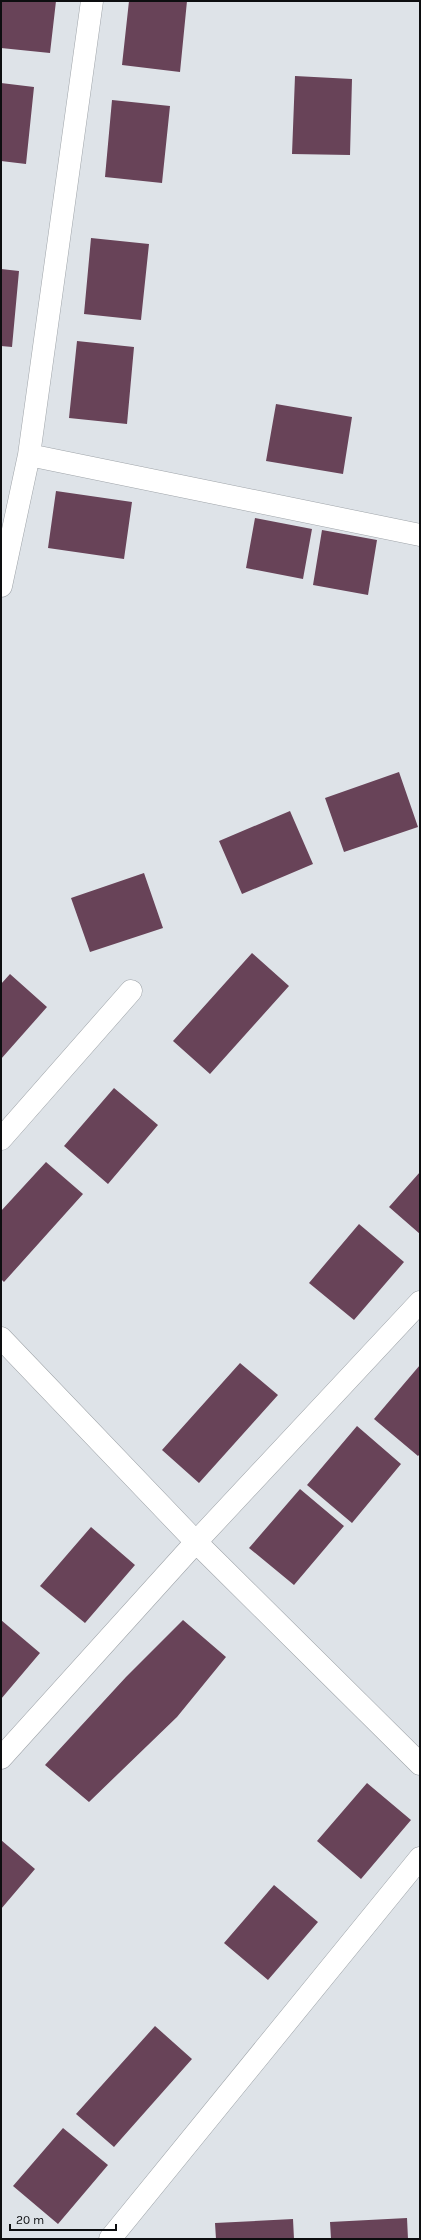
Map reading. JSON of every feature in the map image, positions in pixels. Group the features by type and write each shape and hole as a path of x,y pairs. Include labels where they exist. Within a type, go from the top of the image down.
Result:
{"street":[{"path":"1,586 29,455 92,1"},
{"path":"29,455 420,535"},
{"path":"1,1139 131,991"},
{"path":"1,1758 196,1542 420,1302"},
{"path":"1,1338 196,1542 420,1764"},
{"path":"110,2239 420,1858"}],"building":[{"path":"1,1 56,1 50,53 1,48"},
{"path":"129,1 187,1 180,72 122,65"},
{"path":"295,76 352,79 350,155 292,154"},
{"path":"1,83 34,87 26,164 1,161"},
{"path":"112,100 170,106 162,183 105,177"},
{"path":"91,238 149,244 141,320 84,314"},
{"path":"1,269 19,271 12,347 1,346"},
{"path":"77,341 134,347 127,424 69,418"},
{"path":"276,404 352,417 343,474 266,461"},
{"path":"56,491 132,502 124,559 48,548"},
{"path":"255,518 312,529 303,579 246,568"},
{"path":"322,530 377,540 368,595 313,585"},
{"path":"399,772 418,827 344,852 325,798"},
{"path":"290,811 313,864 242,894 219,841"},
{"path":"144,873 163,928 90,952 71,898"},
{"path":"252,953 289,986 210,1074 173,1041"},
{"path":"10,974 47,1007 1,1059 1,984"},
{"path":"114,1088 158,1125 108,1184 64,1146"},
{"path":"46,1162 83,1194 4,1282 1,1279 1,1211"},
{"path":"420,1172 420,1234 389,1207"},
{"path":"359,1224 404,1262 354,1320 309,1283"},
{"path":"240,1363 278,1395 199,1483 162,1450"},
{"path":"420,1365 420,1454 418,1456 374,1419"},
{"path":"357,1426 401,1464 352,1523 307,1485"},
{"path":"300,1489 344,1526 294,1585 249,1548"},
{"path":"91,1527 135,1565 85,1623 40,1586"},
{"path":"1,1620 40,1653 1,1699"},
{"path":"183,1620 226,1657 177,1717 89,1802 45,1765 126,1677"},
{"path":"367,1783 411,1820 361,1879 317,1841"},
{"path":"1,1840 35,1869 1,1909"},
{"path":"274,1885 318,1922 268,1980 224,1943"},
{"path":"155,2026 192,2059 114,2147 76,2114"},
{"path":"63,2128 108,2165 58,2224 13,2186"},
{"path":"407,2218 408,2239 331,2239 330,2222"},
{"path":"293,2219 294,2239 216,2239 215,2223"}]}
